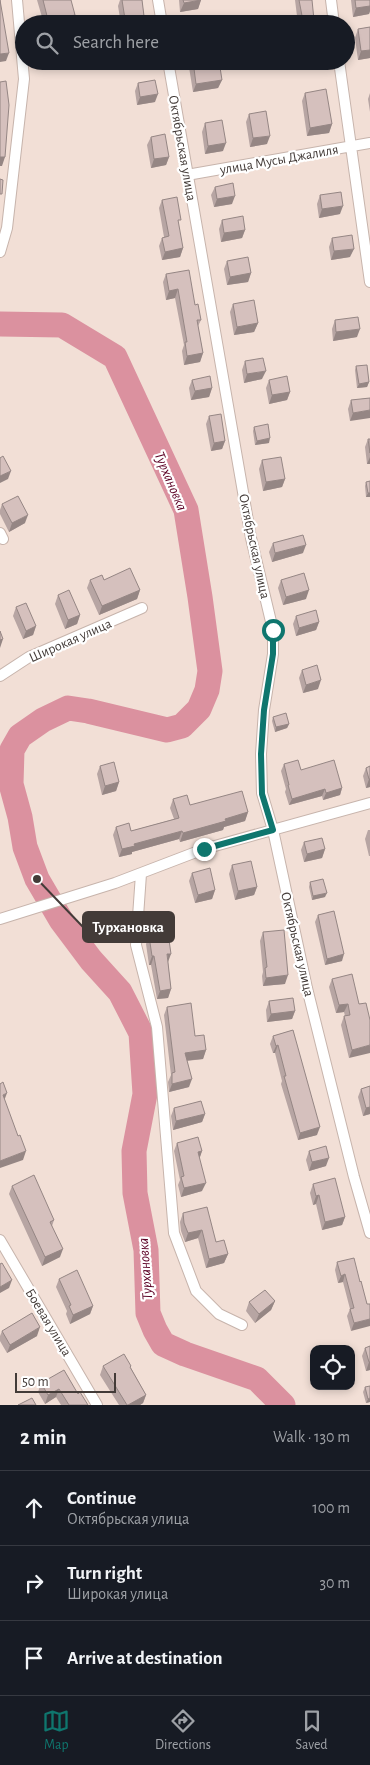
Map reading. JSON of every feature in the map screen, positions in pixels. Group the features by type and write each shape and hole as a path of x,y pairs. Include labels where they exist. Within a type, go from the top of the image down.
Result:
{"street":[{"path":"17,0 18,15"},
{"path":"158,0 160,15"},
{"path":"331,0 333,15"},
{"path":"0,251 7,228 24,79 23,70"},
{"name":"Октябрьская улица","path":"170,70 251,538 273,630 273,654 264,710 261,754 262,794 273,830 307,988 354,1178 370,1233"},
{"path":"340,70 370,282"},
{"name":"улица Мусы Джалиля","path":"187,175 370,143"},
{"name":"Широкая улица","path":"0,676 29,657 142,608"},
{"path":"0,919 115,883 204,849 370,803"},
{"path":"141,874 136,945 157,1026 174,1233 196,1291 219,1314 242,1325"},
{"name":"Боевая улица","path":"0,1240 97,1405"}],"building":[{"path":"0,0 9,53 0,54"},
{"path":"43,0 71,0 75,15 47,15"},
{"path":"122,0 142,0 144,15 124,15"},
{"path":"183,0 201,0 184,3"},
{"path":"299,0 312,0 314,15 302,15"},
{"path":"355,0 370,0 370,6 356,8"},
{"path":"370,27 370,50 361,51 358,29"},
{"path":"194,70 220,70 222,80 196,84"},
{"path":"155,80 158,94 140,97 138,83"},
{"path":"6,81 9,105 5,157 0,157 0,82"},
{"path":"326,89 332,124 310,128 305,93"},
{"path":"266,111 270,136 253,138 249,114"},
{"path":"222,120 226,143 208,146 205,123"},
{"path":"165,134 169,157 154,159 151,137"},
{"path":"0,179 3,180 2,194 0,194"},
{"path":"233,183 235,196 217,199 215,187"},
{"path":"341,192 343,206 322,209 320,195"},
{"path":"177,197 181,220 178,220 183,248 165,252 162,238 169,236 162,200"},
{"path":"243,216 245,230 224,233 222,220"},
{"path":"352,235 354,249 334,251 332,238"},
{"path":"248,257 251,273 230,277 227,261"},
{"path":"189,270 195,305 198,304 201,320 197,320 203,353 187,356 185,342 187,342 178,289 169,291 166,274"},
{"path":"254,300 258,323 237,327 233,304"},
{"path":"358,317 360,329 336,332 335,320"},
{"path":"263,358 266,371 247,374 245,361"},
{"path":"367,365 369,382 359,384 356,366"},
{"path":"210,376 212,388 195,391 192,380"},
{"path":"287,376 290,392 272,395 269,380"},
{"path":"370,398 370,410 353,413 351,400"},
{"path":"221,414 225,441 214,443 209,416"},
{"path":"268,424 270,438 257,441 254,427"},
{"path":"3,456 11,471 0,476 0,458"},
{"path":"281,457 285,479 266,482 262,460"},
{"path":"370,481 370,493 368,493 366,482"},
{"path":"18,496 28,515 12,523 2,504"},
{"path":"303,535 306,545 275,553 273,543"},
{"path":"130,568 140,590 102,606 90,580 102,575 104,580"},
{"path":"304,573 309,590 286,597 281,580"},
{"path":"69,590 80,615 68,620 58,595"},
{"path":"26,603 36,626 26,631 16,607"},
{"path":"316,610 319,622 299,628 296,616"},
{"path":"317,665 321,680 306,685 302,670"},
{"path":"286,713 289,724 276,727 273,717"},
{"path":"298,760 301,770 334,760 342,788 326,793 325,789 292,799 284,764"},
{"path":"114,762 119,782 105,786 100,766"},
{"path":"370,766 370,779 369,779 366,768"},
{"path":"242,791 248,812 225,819 226,821 183,833 182,831 122,849 116,827 129,823 131,831 179,818 173,799 187,795 190,805"},
{"path":"322,838 325,849 307,854 304,842"},
{"path":"251,861 257,887 238,891 232,865"},
{"path":"210,868 215,890 198,895 192,873"},
{"path":"323,879 327,893 313,896 310,882"},
{"path":"334,911 344,954 327,959 318,915"},
{"path":"284,930 288,975 266,978 265,968 267,967 263,932"},
{"path":"168,933 171,954 167,954 171,989 160,991 149,936"},
{"path":"352,974 359,1004 366,1003 370,1020 370,1045 352,1050 344,1016 350,1015 348,1004 339,1005 332,979"},
{"path":"293,998 295,1011 271,1014 269,1001"},
{"path":"191,1003 195,1036 204,1035 206,1050 185,1053 192,1079 172,1084 172,1073 175,1072 167,1007"},
{"path":"293,1030 320,1127 300,1133 284,1076 286,1076 278,1045 276,1046 273,1036"},
{"path":"3,1082 7,1093 3,1095 18,1136 20,1135 26,1151 0,1161 0,1084"},
{"path":"370,1086 370,1107 366,1108 361,1089"},
{"path":"201,1101 205,1114 176,1121 174,1108"},
{"path":"198,1137 202,1151 198,1152 206,1183 184,1188 181,1177 184,1176 177,1143"},
{"path":"326,1146 329,1158 312,1162 309,1151"},
{"path":"34,1175 54,1220 50,1222 63,1249 45,1257 12,1186"},
{"path":"335,1178 345,1217 325,1222 319,1195 316,1196 313,1184"},
{"path":"207,1207 216,1242 224,1240 228,1254 209,1259 202,1230 188,1233 183,1213"},
{"path":"354,1258 367,1304 370,1304 370,1319 354,1323 350,1309 354,1308 345,1274 341,1276 337,1262"},
{"path":"2,1263 12,1280 0,1287 0,1264"},
{"path":"77,1270 93,1306 73,1315 69,1306 71,1305 59,1279"},
{"path":"265,1290 275,1301 259,1314 249,1302"},
{"path":"32,1313 40,1327 10,1345 2,1331"},
{"path":"370,1346 370,1362 369,1362 365,1348"},
{"path":"124,1354 146,1395 128,1405 103,1366"},
{"path":"64,1370 78,1394 80,1392 88,1405 69,1405 59,1389 48,1395 41,1383"},
{"path":"370,1386 370,1398 368,1399 365,1387"},
{"path":"32,1398 36,1405 18,1405"}],"waterway":[{"name":"Турхановка","path":"0,324 62,325 115,357 186,510 210,671 207,690 199,709 182,726 167,730 68,708 43,720 20,736 12,750 11,784 20,817 25,847 37,879 61,920 91,960 120,992 141,1033 145,1094 134,1151 135,1193 146,1250 148,1313 155,1330 163,1344 185,1354 257,1379 283,1405"}],"place":[{"name":"Турхановка","path":"37,879"}],"route":[{"path":"204,849 273,830 262,794 261,754 264,710 273,654 273,630"}]}
